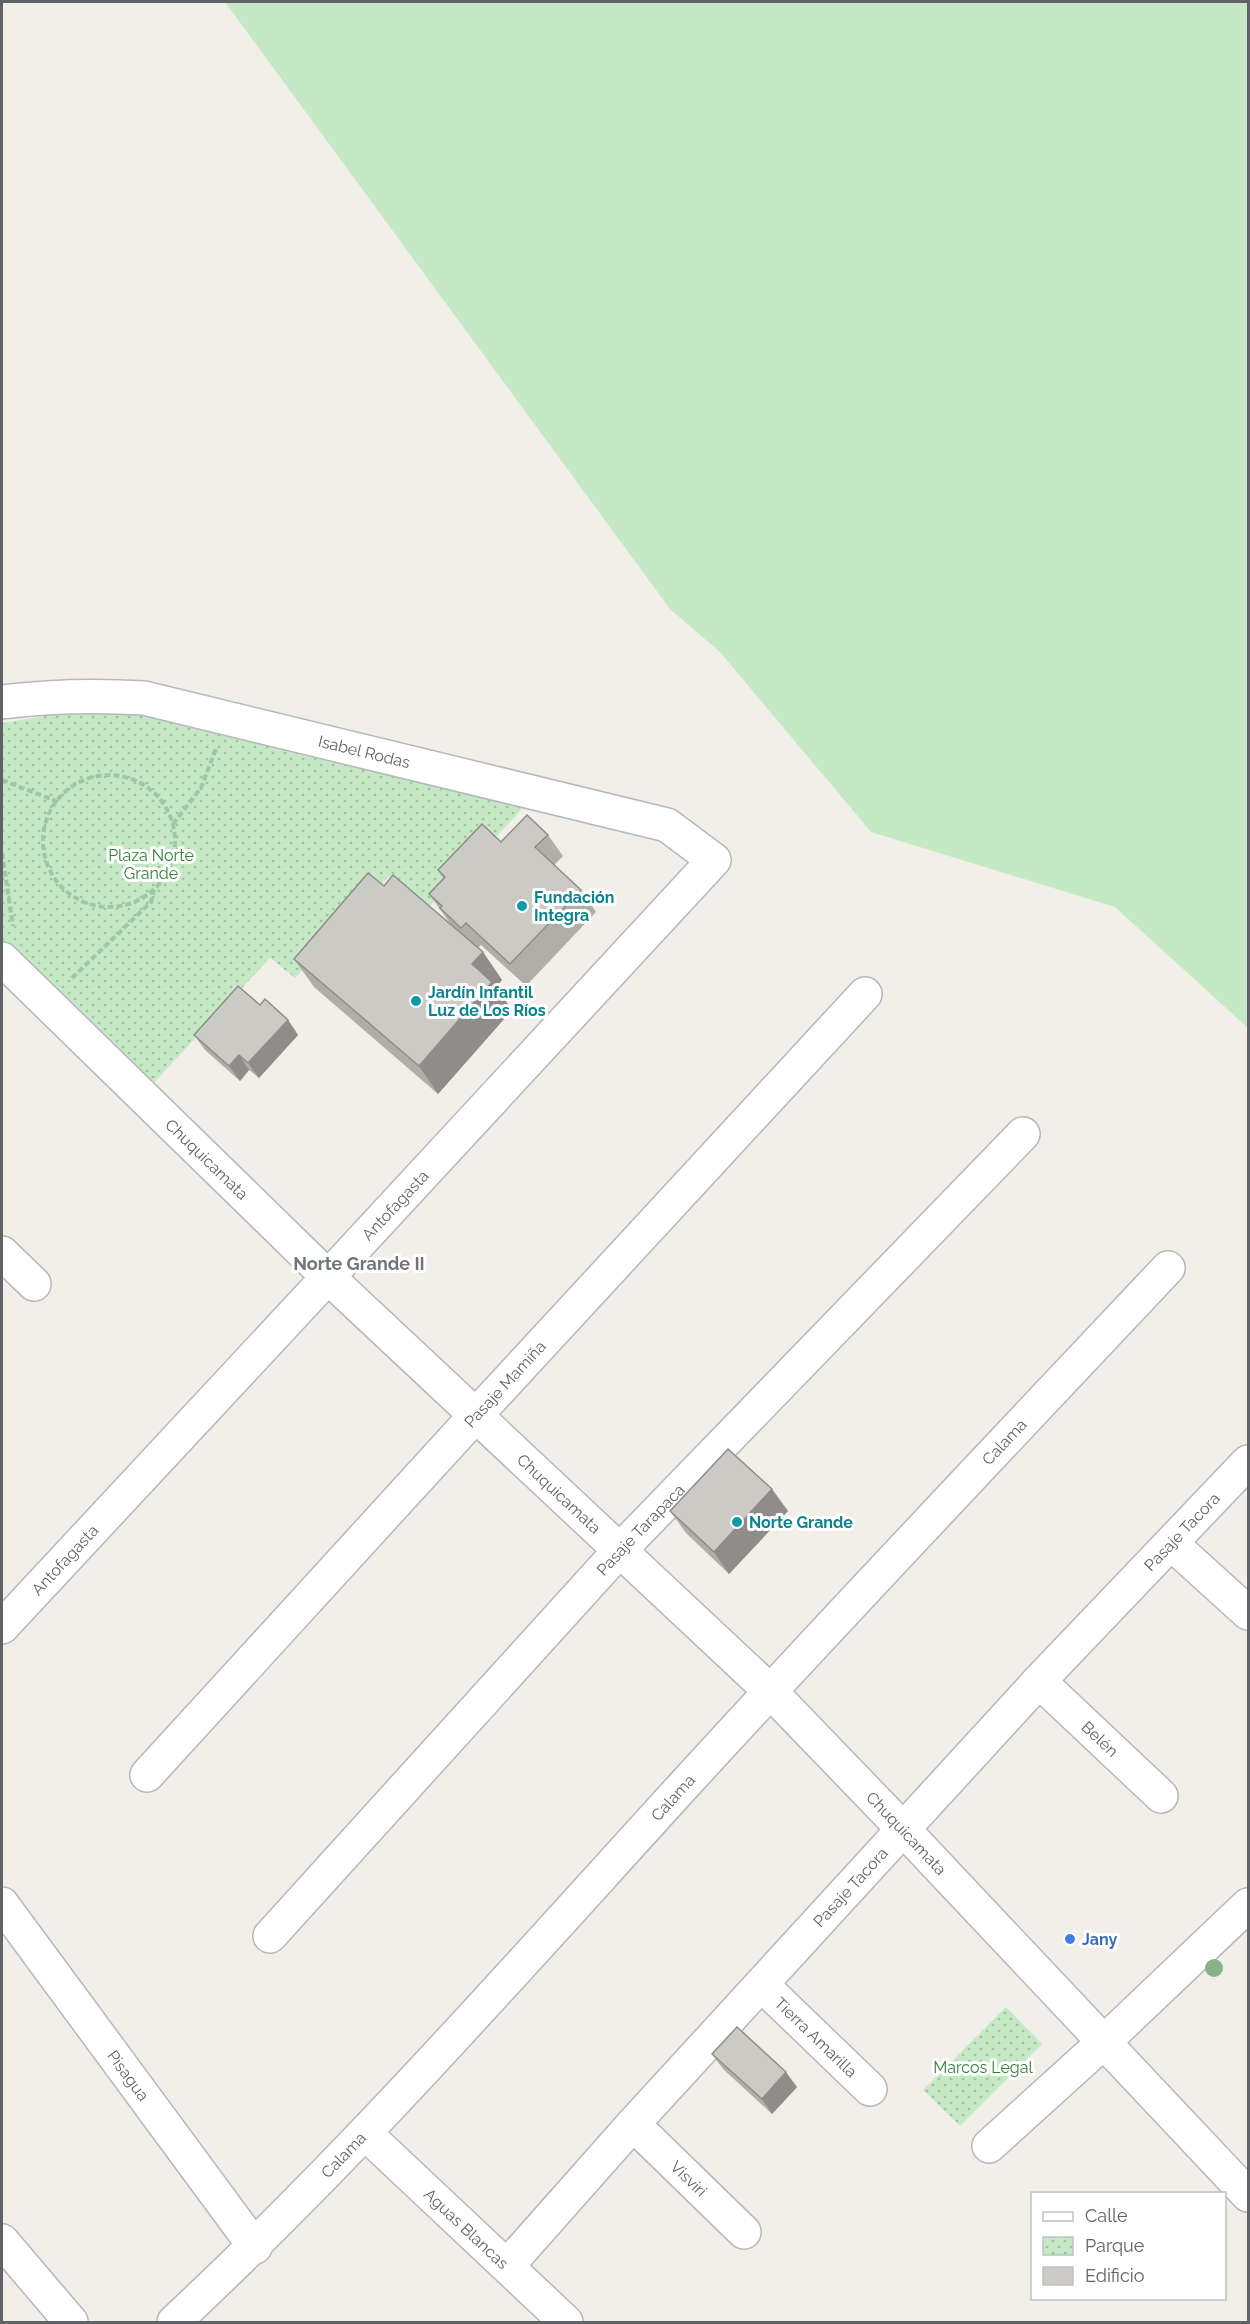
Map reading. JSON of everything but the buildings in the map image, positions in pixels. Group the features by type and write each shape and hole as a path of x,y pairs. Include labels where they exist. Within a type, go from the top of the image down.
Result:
{"street":[{"name":"Isabel Rodas","path":"2,702 72,696 144,698 667,825 714,860"},
{"name":"Antofagasta","path":"2,1627 714,860"},
{"name":"Chuquicamata","path":"8,946 328,1277 770,1691 1105,2041 1248,2195"},
{"name":"Pasaje Mamiña","path":"147,1775 865,994"},
{"name":"Pasaje Tarapaca","path":"270,1936 620,1550 1023,1134"},
{"path":"2,1253 34,1284"},
{"name":"Calama","path":"174,2322 255,2247 366,2134 770,1691 1168,1268"},
{"name":"Pasaje Tacora","path":"508,2265 633,2124 1039,1681 1248,1462"},
{"path":"1172,1544 1248,1613"},
{"name":"Belén","path":"1039,1681 1161,1796"},
{"name":"Pisagua","path":"2,1904 255,2247"},
{"path":"989,2146 1105,2041 1248,1905"},
{"name":"Tierra Amarilla","path":"762,1985 870,2089"},
{"name":"Visviri","path":"633,2124 744,2232"},
{"name":"Aguas Blancas","path":"366,2134 508,2265 566,2322"},
{"path":"2,2241 71,2322"}],"path":[{"path":"173,824 201,788 226,717"},
{"path":"65,985 150,902 154,890 168,872 175,852 173,824 167,809 153,791 135,779 113,774 91,777 71,786 56,801 46,820 42,842 46,863 57,882 73,896 93,905 115,907 136,901 154,890"},
{"path":"2,780 56,801"},
{"path":"2,853 8,946"}],"green space":[{"path":"225,2 1248,2 1248,1028 1115,907 871,832 720,652 670,609"},
{"name":"Plaza Norte Grande","path":"151,710 527,801 516,816 427,909 389,876 295,978 270,958 149,1088 2,951 2,723 64,713"},
{"name":"Marcos Legal","path":"1006,2007 1042,2044 960,2126 923,2090"}],"place":[{"name":"Fundación Integra","path":"522,906"},
{"name":"Jardín Infantil Luz de Los Ríos","path":"416,1001"},
{"name":"Norte Grande","path":"737,1522"},
{"name":"Jany","path":"1070,1939"}],"district":[{"name":"Norte Grande II","path":"359,1264"}]}
